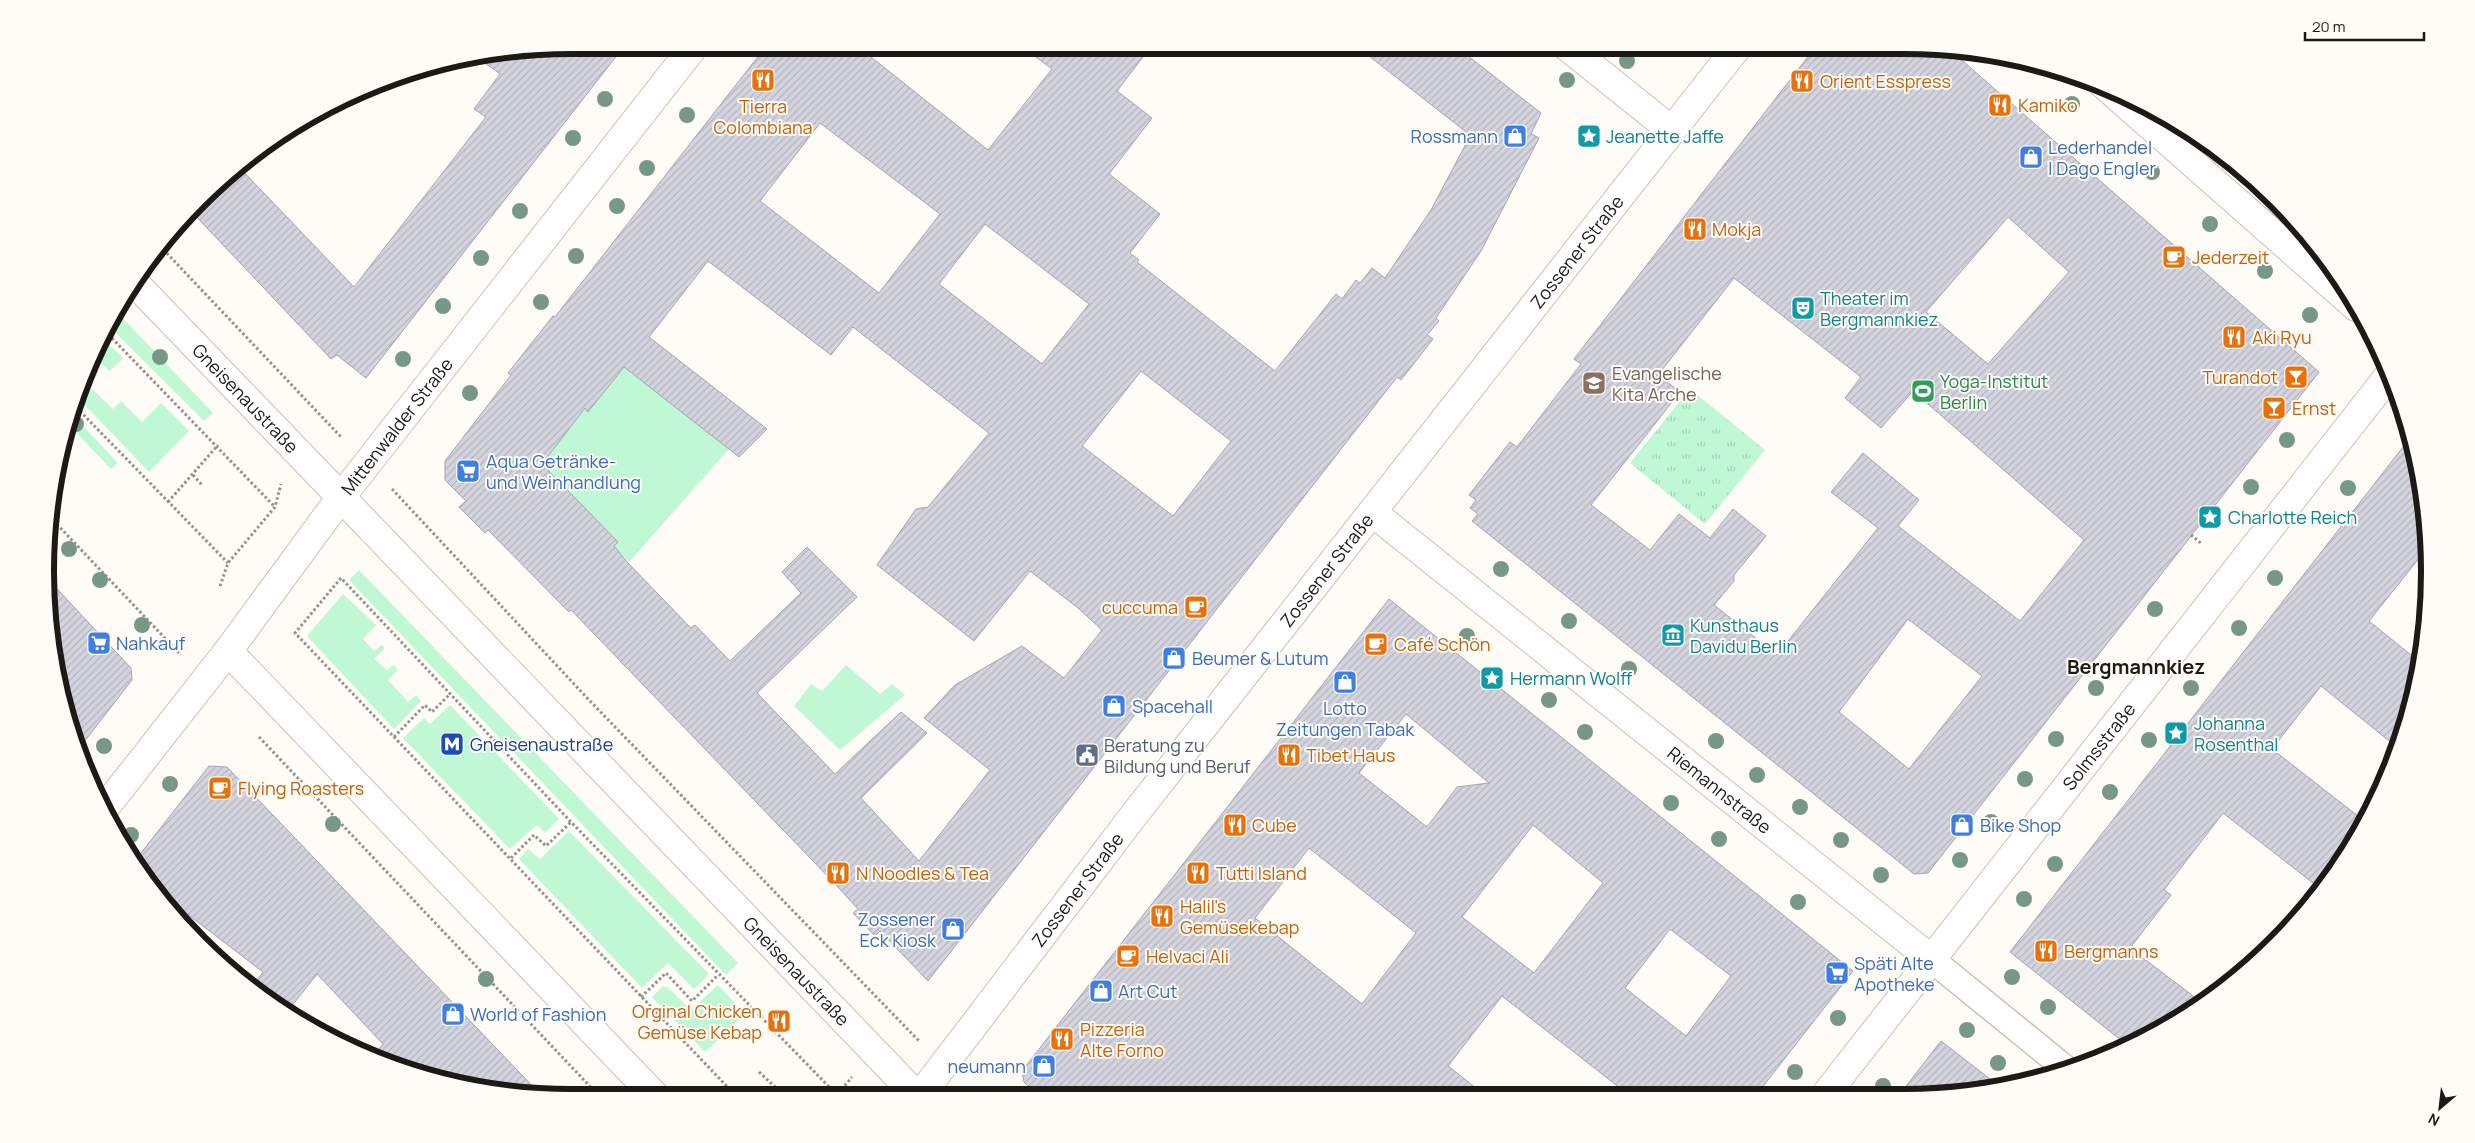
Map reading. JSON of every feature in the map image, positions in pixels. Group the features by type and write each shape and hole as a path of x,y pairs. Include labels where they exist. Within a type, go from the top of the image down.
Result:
{"street":[{"name":"Mittenwalder Straße","path":"109,803 228,650 341,497 688,54"},
{"path":"1577,54 1671,130"},
{"name":"Zossener Straße","path":"925,1089 1129,822 1732,54"},
{"path":"2134,108 2339,291"},
{"name":"Gneisenaustraße","path":"139,287 911,1089"},
{"name":"Solmsstraße","path":"1830,1089 2385,381"},
{"name":"Riemannstraße","path":"1372,512 2062,1065"},
{"path":"228,650 648,1089"}],"path":[{"path":"165,251 341,436"},
{"path":"110,337 218,445 275,507"},
{"path":"79,411 228,563"},
{"path":"168,502 218,445"},
{"path":"193,475 203,486"},
{"path":"220,586 228,563 275,507 282,479"},
{"path":"417,516 589,700 896,1018"},
{"path":"56,524 158,630"},
{"path":"2191,535 2202,544"},
{"path":"728,1089 511,858 295,633 341,578 449,695 829,1089"},
{"path":"394,737 425,705 432,712 449,695"},
{"path":"256,734 592,1089"},
{"path":"511,858 534,835 546,846 571,822"},
{"path":"641,997 666,974 692,1001 718,975"},
{"path":"760,1072 778,1089"},
{"path":"842,1089 855,1072"}],"green space":[{"path":"121,316 213,413 204,421 114,331"},
{"path":"107,343 123,358 110,371 100,363 96,367"},
{"path":"624,367 729,449 629,562 614,546 617,541 547,468 549,462 546,455 585,408 589,411"},
{"path":"92,389 113,409 121,401 142,422 161,403 189,431 149,472 82,402 84,396"},
{"path":"1690,389 1765,450 1705,524 1630,463"},
{"path":"77,419 118,463 111,469 73,430"},
{"path":"359,570 738,963 726,975 349,580"},
{"path":"343,594 376,625 363,639 374,651 382,645 385,648 374,659 387,670 394,665 398,670 388,680 408,702 416,695 421,701 394,729 307,636"},
{"path":"846,665 880,694 892,684 905,695 840,750 794,706 811,684 822,691"},
{"path":"450,705 559,819 545,833 537,825 510,849 403,738 424,718 430,724"},
{"path":"569,831 709,974 694,989 668,963 642,988 519,859 528,849 540,859"},
{"path":"718,985 745,1014 705,1052 652,997 663,986 668,988 691,1010"}],"building":[{"path":"618,54 366,378 337,355 331,359 195,216 243,171 354,287 486,117 474,109 500,74 483,62 538,55"},
{"path":"760,54 874,54 871,57 988,150 1052,69 1032,54 1145,54 1117,91 1152,118 1109,174 1160,214 1130,253 1139,260 1137,262 1275,371 1336,294 1342,299 1356,280 1360,283 1372,268 1385,278 1431,210 1469,138 1465,134 1466,132 1366,54 1466,54 1541,113 1531,134 1539,138 1481,251 1436,318 1439,321 1427,335 1433,339 1401,380 1397,377 928,981 880,931 875,936 853,913 858,909 837,886 571,610 569,612 488,530 485,533 459,507 466,501 445,480 445,461 511,375 508,373 553,316 555,317","holes":["820,123 940,214 879,293 760,201","985,224 1089,304 1042,364 939,284","708,261 831,355 853,327 989,433 928,507 916,509 877,565 974,641 1030,571 1078,608 1102,630 1064,678 1022,646 955,685 924,718 990,770 919,861 861,798 927,733 901,712 835,774 757,693 857,597 807,547 782,572 801,593 730,661 695,625 691,628 628,563 614,546 618,542 542,464 585,408 588,412 624,367 739,457 767,429 649,337","1141,371 1231,441 1173,516 1082,446"]},
{"path":"1810,54 1904,54 1958,57 2319,372 1928,873 1914,874 1472,521 1478,514 1470,508 1476,500 1469,495 1510,442 1517,447 1581,364 1574,359","holes":["2008,217 2069,272 1988,364 1926,312","1734,278 1861,377 1845,398 1881,428 1913,391 2084,540 2020,621 1898,526 1919,500 1863,453 1831,492 1878,528 1777,655 1714,605 1734,581 1734,575 1766,536 1733,509 1710,538 1679,514 1650,550 1591,505 1680,392 1658,375","1908,619 1982,676 1909,769 1839,712"]},
{"path":"2405,444 2417,504 2421,556 2369,621 2414,657 2404,706 2392,743 2321,686 2272,749 2359,817 2334,859 2315,885 2223,813 2164,890 2171,895 2130,948 2196,998 2162,1020 2122,1041 2010,952"},
{"path":"54,586 131,668 132,680 83,743 71,706 64,673 58,639"},
{"path":"1389,599 1853,971 1761,1089 1621,1089 1502,996 1448,1066 1477,1089 1031,1089 1024,1082 1022,1071","holes":["1406,714 1489,783 1457,787 1427,827 1359,773","1533,825 1603,883 1534,973 1462,917","1309,848 1416,933 1362,1004 1255,918","1670,929 1731,976 1686,1036 1625,988"]},
{"path":"209,766 227,767 534,1088 504,1085 437,1072 377,1052 383,1044 317,974 291,1007 256,982 263,972 186,913 184,915 139,856"},
{"path":"1941,1041 1993,1081 1937,1088 1904,1089"}],"place":[{"name":"Tierra Colombiana","path":"763,80"},
{"name":"Orient Esspress","path":"1802,81"},
{"name":"Kamiko","path":"2000,105"},
{"name":"Rossmann","path":"1515,136"},
{"name":"Jeanette Jaffe","path":"1589,136"},
{"name":"Lederhandel | Dago Engler","path":"2031,157"},
{"name":"Mokja","path":"1695,229"},
{"name":"Jederzeit","path":"2174,257"},
{"name":"Theater im Bergmannkiez","path":"1803,308"},
{"name":"Aki Ryu","path":"2234,337"},
{"name":"Turandot","path":"2296,377"},
{"name":"Evangelische Kita Arche","path":"1594,383"},
{"name":"Yoga-Institut Berlin","path":"1923,391"},
{"name":"Ernst","path":"2274,408"},
{"name":"Aqua Getränke- und Weinhandlung","path":"468,471"},
{"name":"Charlotte Reich","path":"2210,517"},
{"name":"cuccuma","path":"1196,607"},
{"name":"Kunsthaus Davidu Berlin","path":"1673,635"},
{"name":"Nahkauf","path":"99,643"},
{"name":"Café Schön","path":"1376,644"},
{"name":"Beumer & Lutum","path":"1174,658"},
{"name":"Hermann Wolff","path":"1492,678"},
{"name":"Lotto Zeitungen Tabak","path":"1345,682"},
{"name":"Spacehall","path":"1114,706"},
{"name":"Johanna Rosenthal","path":"2176,733"},
{"name":"Gneisenaustraße","path":"452,744"},
{"name":"Beratung zu Bildung und Beruf","path":"1087,755"},
{"name":"Tibet Haus","path":"1289,755"},
{"name":"Flying Roasters","path":"220,788"},
{"name":"Cube","path":"1235,825"},
{"name":"Bike Shop","path":"1962,825"},
{"name":"N Noodles & Tea","path":"838,873"},
{"name":"Tutti Island","path":"1198,873"},
{"name":"Halil's Gemüsekebap","path":"1162,916"},
{"name":"Zossener Eck Kiosk","path":"953,929"},
{"name":"Bergmanns","path":"2046,951"},
{"name":"Helvaci Ali","path":"1128,956"},
{"name":"Späti Alte Apotheke","path":"1837,973"},
{"name":"Art Cut","path":"1101,991"},
{"name":"World of Fashion","path":"453,1014"},
{"name":"Orginal Chicken Gemüse Kebap","path":"779,1021"},
{"name":"Pizzeria Alte Forno","path":"1062,1039"},
{"name":"neumann","path":"1044,1066"}],"district":[{"name":"Bergmannkiez","path":"2136,666"}]}
